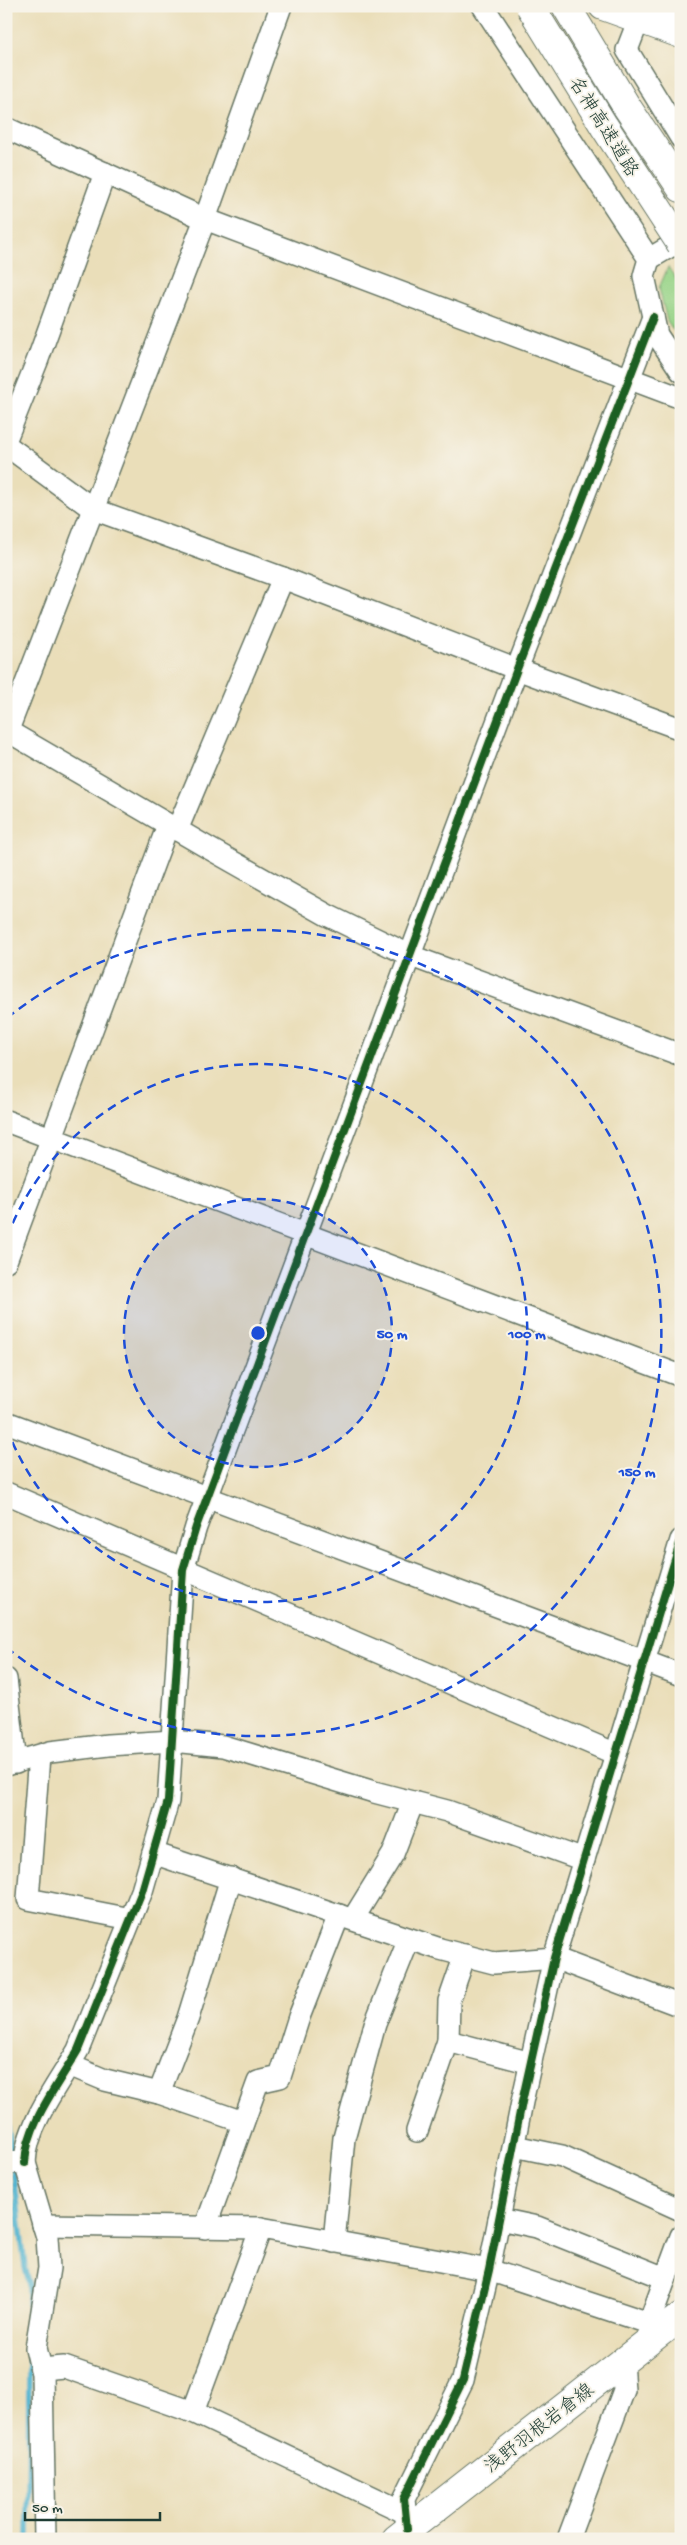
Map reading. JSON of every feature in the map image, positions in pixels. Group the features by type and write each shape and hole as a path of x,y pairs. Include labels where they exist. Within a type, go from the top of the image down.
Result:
{"main road":[{"name":"名神高速道路","path":"530,6 604,126 681,244"},
{"name":"名神高速道路","path":"566,6 624,104 681,188"},
{"path":"603,6 650,13 681,13"},
{"path":"650,13 681,34"},
{"name":"浅野羽根岩倉線","path":"403,2527 670,2324"}],"street":[{"path":"281,6 205,219 7,732 328,915 411,956 681,1055"},
{"path":"483,6 649,259"},
{"path":"650,13 627,50 681,138"},
{"path":"6,128 205,219 681,398"},
{"path":"6,439 38,359 105,173"},
{"path":"681,240 649,259 644,276 657,335 681,371"},
{"path":"45,2539 41,2369 36,2348 49,2268 47,2237 16,2163 63,2072 69,2066 78,2050 142,1891 168,1801 183,1570 207,1496 517,669 652,317"},
{"path":"6,445 93,509 283,578 517,669 681,729"},
{"path":"6,1261 51,1138 172,827 283,578"},
{"path":"6,1121 681,1376"},
{"path":"6,1422 681,1675"},
{"path":"6,1493 616,1754"},
{"path":"41,2369 64,2367 193,2412 403,2527 404,2499 462,2380 489,2270 554,1958 681,1540"},
{"path":"6,1679 11,1764 39,1756 108,1745 173,1741 223,1746 447,1811 584,1860"},
{"path":"39,1756 28,1900 131,1919"},
{"path":"205,2228 258,2082 280,2077 346,1917 393,1854 413,1802"},
{"path":"153,1853 466,1955 494,1963 554,1958 681,2006"},
{"path":"159,2093 188,2018 231,1878"},
{"path":"334,2242 344,2138 374,2024 409,1938"},
{"path":"417,2131 448,2041 449,2001 466,1955"},
{"path":"448,2041 531,2063"},
{"path":"69,2066 105,2080 159,2093 243,2122"},
{"path":"514,2146 562,2156 681,2210"},
{"path":"499,2219 537,2227 665,2278"},
{"path":"43,2225 261,2228 489,2270 670,2324 665,2278 681,2236"},
{"path":"193,2412 261,2228"},
{"path":"568,2539 624,2390 622,2361"}],"green space":[{"path":"668,267 681,287 681,341 667,321 659,288"}],"waterway":[{"path":"6,2115 12,2158"},
{"path":"13,2167 25,2267 29,2283 29,2329"},
{"path":"28,2539 29,2358"}],"cycle path":[{"path":"25,2163 31,2134 37,2119 78,2050 142,1891 168,1801 183,1570 196,1527 517,669 653,317"},
{"path":"407,2529 404,2499 463,2380 489,2270 522,2102 554,1958 681,1540"}]}
